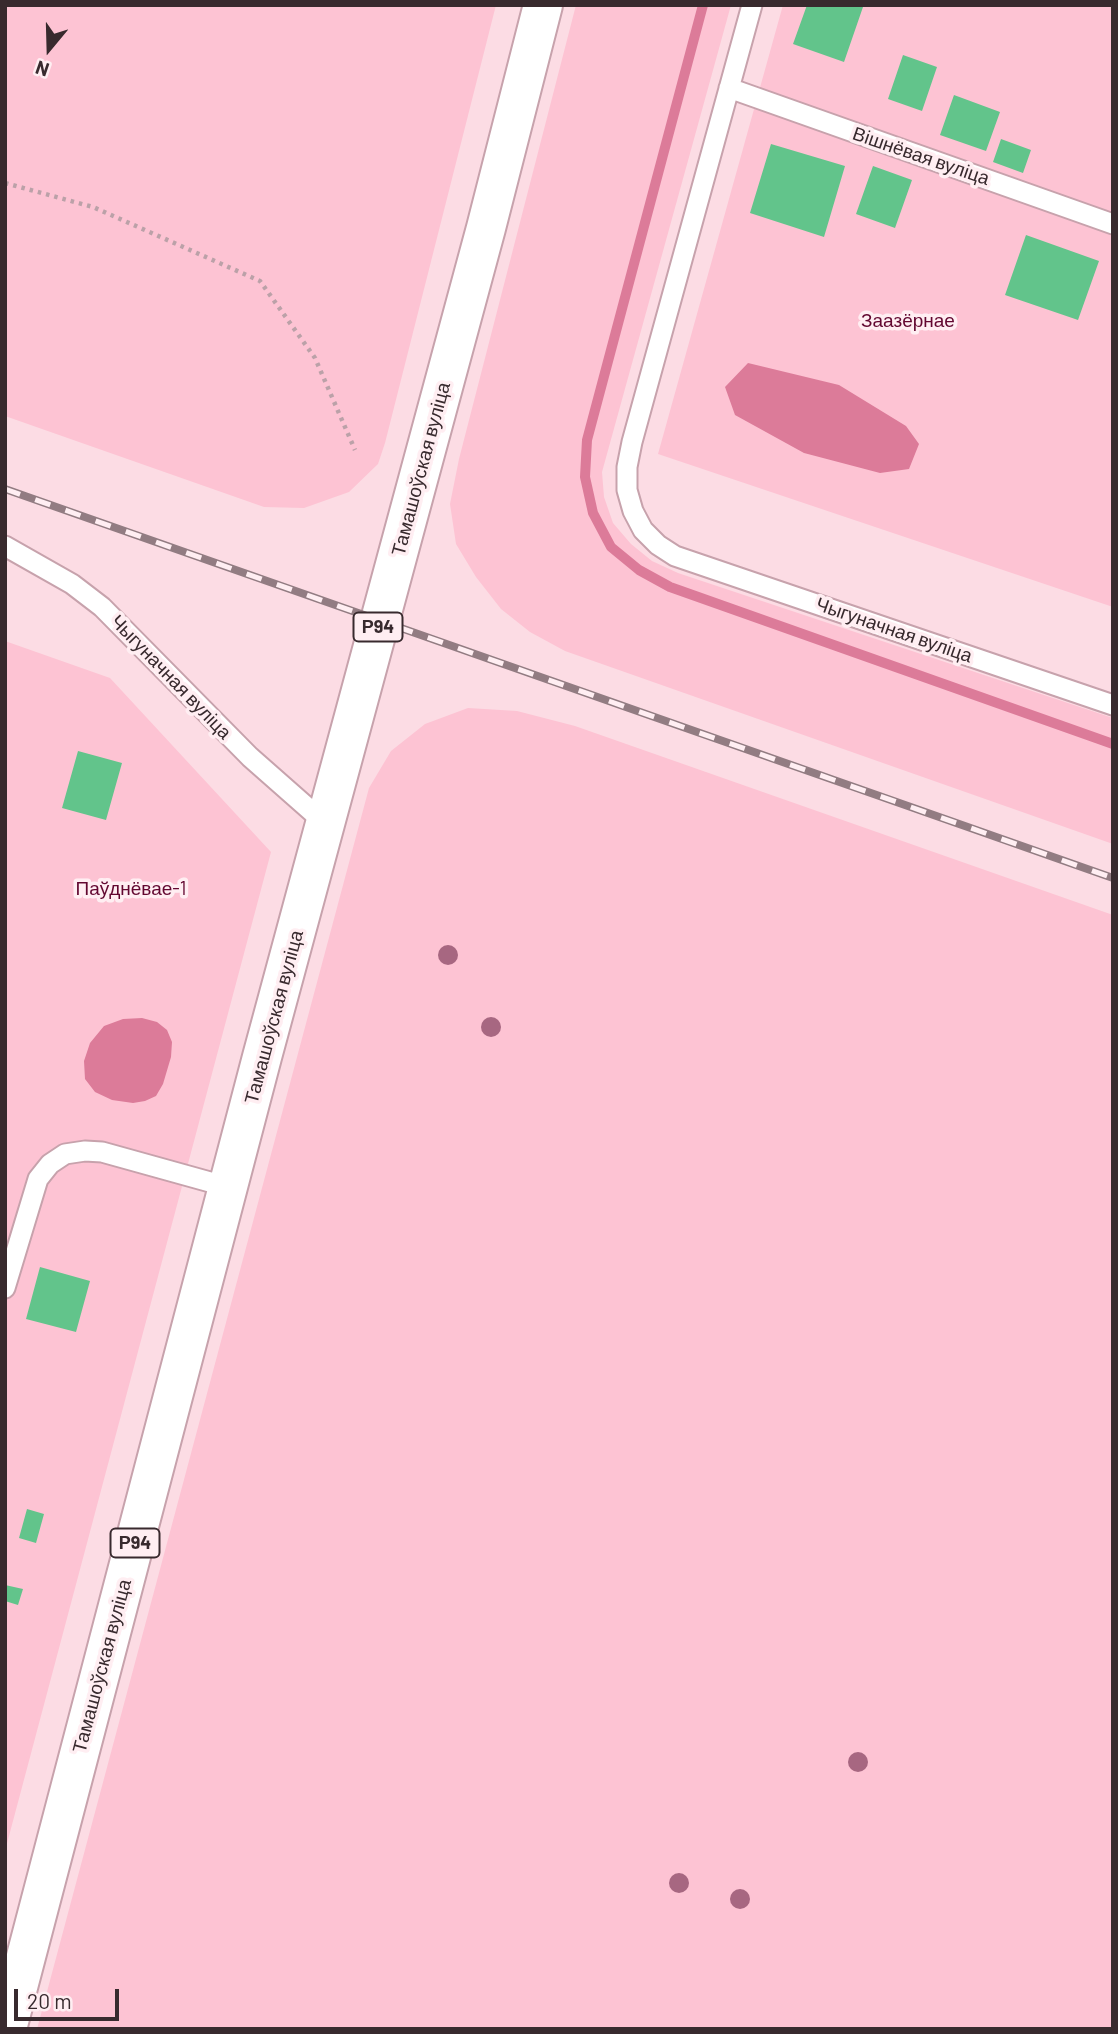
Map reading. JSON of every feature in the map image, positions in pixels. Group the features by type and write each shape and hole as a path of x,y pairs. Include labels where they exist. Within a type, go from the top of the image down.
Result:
{"main road":[{"name":"Тамашоўская вуліца","path":"7,2029 12,1984 229,1187 486,228 543,5"}],"lane":[{"name":"Чыгуначная вуліца","path":"752,5 627,467 627,490 632,511 643,530 658,545 675,556 1113,705"},
{"name":"Вішнёвая вуліца","path":"729,88 1113,224"},
{"name":"Чыгуначная вуліца","path":"5,546 72,584 102,607 250,757 326,824"},
{"path":"5,1288 38,1180 50,1164 65,1154 102,1152 229,1187"}],"path":[{"path":"5,183 93,207 260,281 315,358 355,450"}],"green space":[{"path":"5,5 496,5 385,443 378,464 349,492 304,508 264,507 5,416"},
{"path":"576,5 731,5 602,472 604,497 613,523 631,544 652,561 678,573 1113,718 1113,844 565,651 530,632 501,609 476,577 456,544 450,504 459,459"},
{"name":"Заазёрнае","path":"783,5 1113,5 1113,607 658,454"},
{"name":"Паўднёвае-1","path":"5,641 110,678 271,852 5,1851"},
{"path":"468,708 517,711 575,726 1113,915 1113,2029 37,2029 369,788 391,751 425,724"}],"shaded area":[{"path":"748,363 839,385 906,426 919,444 909,469 880,473 804,453 735,415 725,387"},
{"path":"142,1018 157,1022 167,1030 172,1042 171,1057 163,1084 156,1096 133,1103 112,1100 95,1092 85,1079 84,1061 90,1043 104,1026 123,1019"}],"building":[{"path":"807,5 863,7 844,62 793,44"},
{"path":"903,55 937,67 922,111 888,99"},
{"path":"954,95 1000,112 986,151 940,135"},
{"path":"1001,139 1031,150 1023,173 993,162"},
{"path":"771,144 845,166 824,237 750,213"},
{"path":"873,166 912,180 895,228 856,214"},
{"path":"1026,235 1099,261 1078,320 1005,295"},
{"path":"78,751 122,763 106,820 62,808"},
{"path":"40,1267 90,1281 76,1332 26,1319"},
{"path":"27,1509 44,1514 36,1543 19,1538"},
{"path":"5,1585 23,1589 18,1605 5,1601"}],"waterway":[{"path":"703,5 587,440 585,477 593,513 611,547 639,570 670,587 1113,744"}],"railway":[{"path":"5,489 1113,878"}]}
